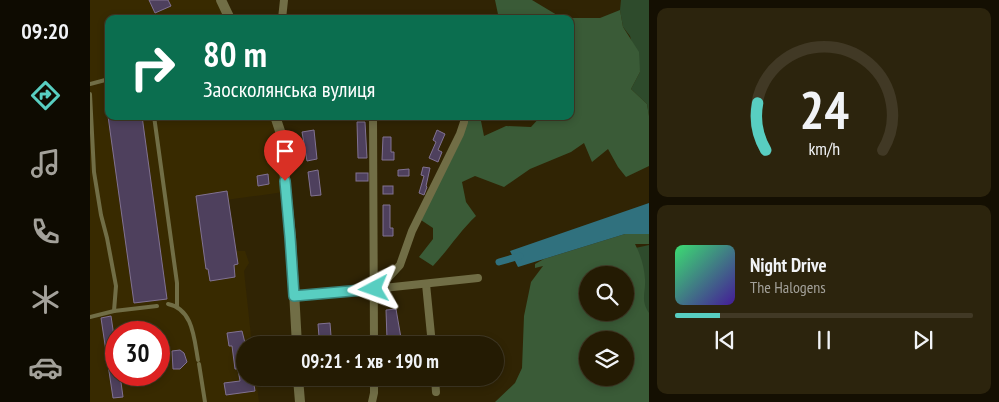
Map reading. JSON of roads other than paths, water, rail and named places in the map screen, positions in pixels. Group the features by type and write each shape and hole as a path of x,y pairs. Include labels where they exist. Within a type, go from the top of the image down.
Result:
{"street":[{"path":"221,0 228,15"},
{"path":"282,15 284,0"},
{"path":"276,120 280,131 290,237 296,336"},
{"path":"373,120 374,336"},
{"path":"374,289 400,265 412,231 460,134 464,120"},
{"path":"294,296 478,278"},
{"path":"426,284 431,336"},
{"path":"299,386 300,402"},
{"path":"372,402 374,386"},
{"path":"435,386 436,392"}],"lane":[{"path":"90,84 105,80"},
{"path":"90,94 94,172 100,215 107,238 116,286 114,311"},
{"path":"155,120 177,283 177,306"},
{"path":"168,304 177,306 189,318 205,402"},
{"path":"90,318 114,311 157,306"}],"water":[{"path":"649,203 649,234 625,234 518,267 510,251"}],"waterway":[{"path":"499,262 520,256"}]}
